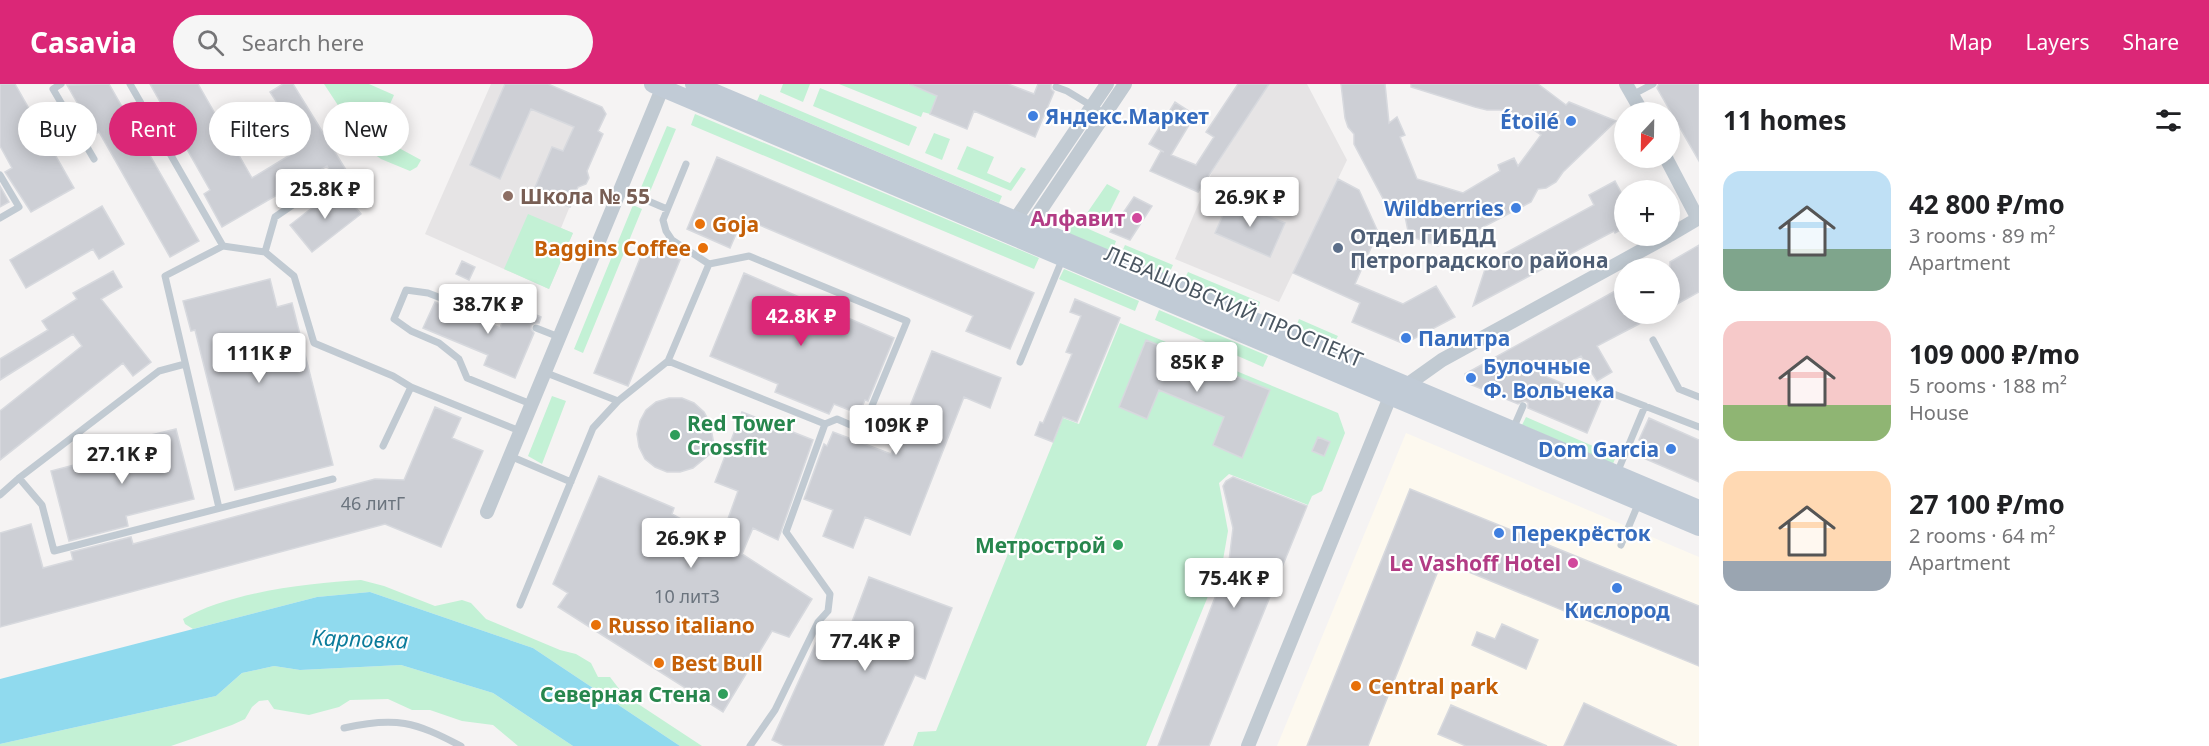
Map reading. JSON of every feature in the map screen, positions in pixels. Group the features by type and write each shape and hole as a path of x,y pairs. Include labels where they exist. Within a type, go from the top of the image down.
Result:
{"street":[{"path":"694,84 718,87 734,110"},
{"path":"1020,228 1046,173 1107,84"},
{"path":"1020,228 1060,181 1125,84"},
{"path":"487,512 620,189 660,85"},
{"name":"ЛЕВАШОВСКИЙ ПРОСПЕКТ","path":"660,85 734,110 1020,228 1289,345 1390,397 1509,438 1643,494 1699,509"},
{"path":"1671,168 1699,219 1680,229"},
{"name":"ЛЕВАШОВСКИЙ ПРОСПЕКТ","path":"1020,228 1063,257 1154,287"},
{"path":"1248,746 1390,397 1442,360 1649,246"},
{"name":"ЛЕВАШОВСКИЙ ПРОСПЕКТ","path":"1289,345 1406,385 1509,438"},
{"name":"ЛЕВАШОВСКИЙ ПРОСПЕКТ","path":"1643,494 1699,527"}],"lane":[{"path":"62,84 53,89 93,159"},
{"path":"130,84 223,246"},
{"path":"1629,90 1653,84"},
{"path":"1056,87 1105,114"},
{"path":"1073,133 1087,142"},
{"path":"668,361 825,424 837,419 862,430 907,321 749,256 709,264 672,240 663,220 686,164"},
{"path":"1046,173 1060,181"},
{"path":"0,175 19,207 0,218"},
{"path":"265,252 275,217 326,182"},
{"path":"620,189 667,209"},
{"path":"219,508 165,276 223,246 265,252 294,276 314,343 393,376 411,387 520,431"},
{"path":"1020,362 1063,257"},
{"path":"520,605 593,428 618,401 668,361 709,264"},
{"path":"506,312 499,310 477,312 429,293 406,290 394,319 411,331 439,343 459,358 467,378 531,404"},
{"path":"536,328 559,338"},
{"path":"1653,340 1679,388 1699,397"},
{"path":"0,495 159,371 185,364"},
{"path":"544,372 618,401"},
{"path":"383,446 411,387"},
{"path":"1606,390 1699,427"},
{"path":"1509,438 1523,406"},
{"path":"1614,482 1645,406"},
{"path":"750,746 775,710 818,622 828,611 830,594 786,532 825,424"},
{"path":"510,456 571,482"},
{"path":"19,478 42,505 54,551 333,479"},
{"path":"1621,545 1643,494"},
{"path":"344,728 368,722 396,721 429,729 461,746"}],"shaded area":[{"name":"Школа № 55","path":"491,84 548,84 606,114 598,131 603,134 586,173 589,178 586,184 579,184 561,228 573,233 549,289 425,234"},
{"path":"1269,84 1307,84 1347,160 1279,302 1175,259 1212,172"},
{"path":"1406,433 1699,557 1699,746 1277,746"}],"green space":[{"path":"324,84 369,84 394,95 391,102 336,102"},
{"path":"783,84 810,84 803,102 780,92"},
{"path":"839,84 908,84 937,96 930,114 923,112 921,117"},
{"path":"820,88 917,127 909,146 813,106"},
{"path":"760,94 1002,196 999,203 757,101"},
{"path":"695,114 1039,258 1034,269 691,125"},
{"path":"667,126 676,129 649,194 640,190"},
{"path":"934,133 950,139 942,160 925,153"},
{"path":"967,146 994,157 987,173 1010,183 1021,167 1026,169 1011,191 957,169"},
{"path":"409,153 421,160 417,167 410,171 377,156 409,156"},
{"path":"1107,184 1120,191 1105,221 1087,213"},
{"path":"633,205 642,209 583,353 574,349"},
{"path":"528,214 573,233 549,289 504,269"},
{"path":"1068,220 1116,241 1112,252 1063,231"},
{"path":"1125,245 1173,265 1168,276 1120,256"},
{"path":"1064,269 1139,301 1135,311 1059,279"},
{"path":"1188,272 1260,302 1256,313 1183,282"},
{"path":"1159,310 1268,356 1263,367 1155,320"},
{"path":"1299,319 1338,336 1333,345 1295,329"},
{"name":"Метрострой","path":"1120,323 1338,413 1345,433 1322,491 1312,496 1308,505 1229,474 1219,483 1228,531 1223,560 1146,746 913,746 918,732 936,731 1063,418 1079,424"},
{"path":"552,396 566,401 542,464 528,456"},
{"path":"1526,417 1616,456 1613,464 1522,425"},
{"path":"361,580 384,586 435,606 462,600 471,603 486,619 560,650 576,654 591,663 598,677 610,677 623,694 702,746 680,746 533,648 370,592 317,597 193,629 185,624 183,619 223,602 270,590"},
{"path":"401,665 493,693 573,746 518,746 493,725 462,721 430,710 412,710 388,699 350,700 339,707 309,715 274,709 268,700 259,701 252,707 245,719 171,746 0,746 0,744 216,696 242,673 274,666 300,670"}],"water":[{"name":"Карповка","path":"370,592 533,648 680,746 573,746 493,693 401,665 300,670 274,666 242,673 216,696 0,744 0,679 317,597"}],"building":[{"path":"0,84 15,84 25,102 18,102 18,156 56,156 74,188 31,212 5,172 12,168 0,146"},
{"path":"109,84 119,102 109,102 109,150 99,132 97,133 97,102 77,102 67,85"},
{"path":"150,84 198,84 209,103 209,156 239,156 252,178 288,156 311,156 311,113 323,133 323,156 337,156 351,178 339,187 327,166 222,227 204,194 210,190 191,156 197,156 197,102 160,102"},
{"path":"283,84 293,84 304,102 276,102 270,92"},
{"path":"505,84 548,84 602,107 606,114 598,131 603,134 587,171 589,178 586,184 578,187 570,207 533,192 552,147 563,151 574,127 531,109 500,179 470,165"},
{"path":"909,84 1008,84 1034,94 1038,84 1051,84 1054,92 1035,137 974,111 967,129 930,114 937,96"},
{"path":"1238,84 1269,84 1198,192 1150,171 1161,151 1164,152 1149,144 1175,102 1195,115 1171,155 1196,165 1214,137 1206,132"},
{"path":"1341,84 1385,84 1389,123 1397,117 1405,135 1400,137 1417,179 1463,193 1500,171 1498,165 1514,158 1518,166 1541,135 1505,110 1475,107 1411,87 1411,84 1538,84 1566,105 1569,102 1614,120 1614,123 1563,172 1556,182 1546,188 1538,189 1531,202 1472,233 1455,228 1438,246 1409,236 1404,211 1387,206 1354,144 1354,134 1345,118"},
{"path":"1659,84 1699,84 1699,161 1680,128 1680,102 1665,102 1657,88"},
{"path":"113,156 150,156 199,241 170,257"},
{"path":"717,157 1034,293 1010,349 966,331 973,316 743,218 730,248 687,229"},
{"path":"1338,179 1359,190 1378,232 1355,284 1403,304 1436,286 1455,317 1404,344 1352,322 1360,303 1293,273"},
{"path":"1614,182 1614,231 1473,306 1487,263 1594,205 1589,195"},
{"path":"0,186 9,202 0,207"},
{"path":"339,187 361,214 312,252 290,225"},
{"name":"Алфавит","path":"1134,197 1152,206 1130,240 1110,232"},
{"path":"1230,199 1285,223 1270,257 1215,233"},
{"path":"102,206 124,244 99,259 93,249 26,288 10,260"},
{"path":"1699,245 1699,292 1680,302 1680,258 1677,258"},
{"path":"645,246 680,260 628,386 594,373"},
{"path":"462,261 475,267 469,280 456,274"},
{"path":"113,271 122,287 101,299 151,362 133,376 123,363 0,460 0,411 82,346 73,334 0,380 0,359 48,330 42,321 77,299 73,293"},
{"path":"744,273 894,338 868,401 865,400 859,414 834,404 829,414 775,392 778,384 710,356"},
{"path":"270,279 277,307 292,303 333,465 235,490 195,330 191,331 183,301"},
{"path":"1614,292 1614,324 1639,324 1597,346 1612,372 1597,381 1581,356 1545,376 1601,400 1587,433 1528,408 1528,403 1525,401 1518,404 1467,383 1465,374"},
{"path":"1075,299 1120,318 1077,422 1063,417 1053,442 1035,435 1040,422 1043,423 1072,354 1066,352 1081,316 1070,312"},
{"path":"435,302 500,328 504,317 511,314 510,304 541,317 539,323 531,325 534,333 515,378 484,365 488,355 423,328"},
{"path":"1146,340 1270,390 1242,458 1213,445 1224,417 1159,390 1147,419 1119,407"},
{"path":"932,351 1001,378 990,408 964,397 910,535 865,517 853,548 823,536 833,510 804,499 824,444 827,446 833,432 891,454"},
{"path":"669,398 682,398 694,403 704,412 710,423 715,450 693,468 680,472 667,472 655,467 645,459 639,447 637,434 646,410 656,402"},
{"path":"435,407 461,418 452,438 483,451 441,547 385,524 0,627 0,533 31,524 43,568 73,560 71,552 131,537 133,544 375,479 404,480"},
{"path":"742,412 813,440 778,540 753,528 742,554 812,599 789,637 772,631 723,712 558,607 568,593 553,584 599,476 674,508 672,514 720,541 738,491 715,482"},
{"name":"Dom Garcia","path":"1649,418 1699,440 1699,482 1639,456 1645,443 1639,440"},
{"path":"176,429 194,499 126,516 128,526 69,541 51,471 120,453 118,443"},
{"path":"1318,437 1330,442 1324,456 1312,451"},
{"path":"1233,477 1307,506 1209,746 1158,746 1229,561 1233,528 1223,486"},
{"path":"1410,489 1699,606 1699,666 1442,561 1368,746 1307,746"},
{"path":"869,577 952,608 925,679 915,675 883,746 785,746 772,740 817,641 841,651"},
{"path":"1502,624 1538,640 1526,669 1472,645 1477,632 1495,639"},
{"path":"1584,703 1627,723 1677,746 1564,746"},
{"path":"1451,705 1547,746 1466,746 1438,734"}],"place":[{"name":"Яндекс.Маркет","path":"1033,116"},
{"name":"Étoilé","path":"1571,121"},
{"name":"Школа № 55","path":"508,196"},
{"name":"Wildberries","path":"1516,208"},
{"name":"Алфавит","path":"1137,218"},
{"name":"Goja","path":"700,224"},
{"name":"Baggins Coffee","path":"703,248"},
{"name":"Отдел ГИБДД Петроградского района","path":"1338,248"},
{"name":"Палитра","path":"1406,338"},
{"name":"Булочные Ф. Вольчека","path":"1471,378"},
{"name":"Red Tower Crossfit","path":"675,435"},
{"name":"Dom Garcia","path":"1671,449"},
{"name":"Перекрёсток","path":"1499,533"},
{"name":"Метрострой","path":"1118,545"},
{"name":"Le Vashoff Hotel","path":"1573,563"},
{"name":"Кислород","path":"1617,588"},
{"name":"Russo italiano","path":"596,625"},
{"name":"Best Bull","path":"659,663"},
{"name":"Central park","path":"1356,686"},
{"name":"Северная Стена","path":"723,694"}]}
